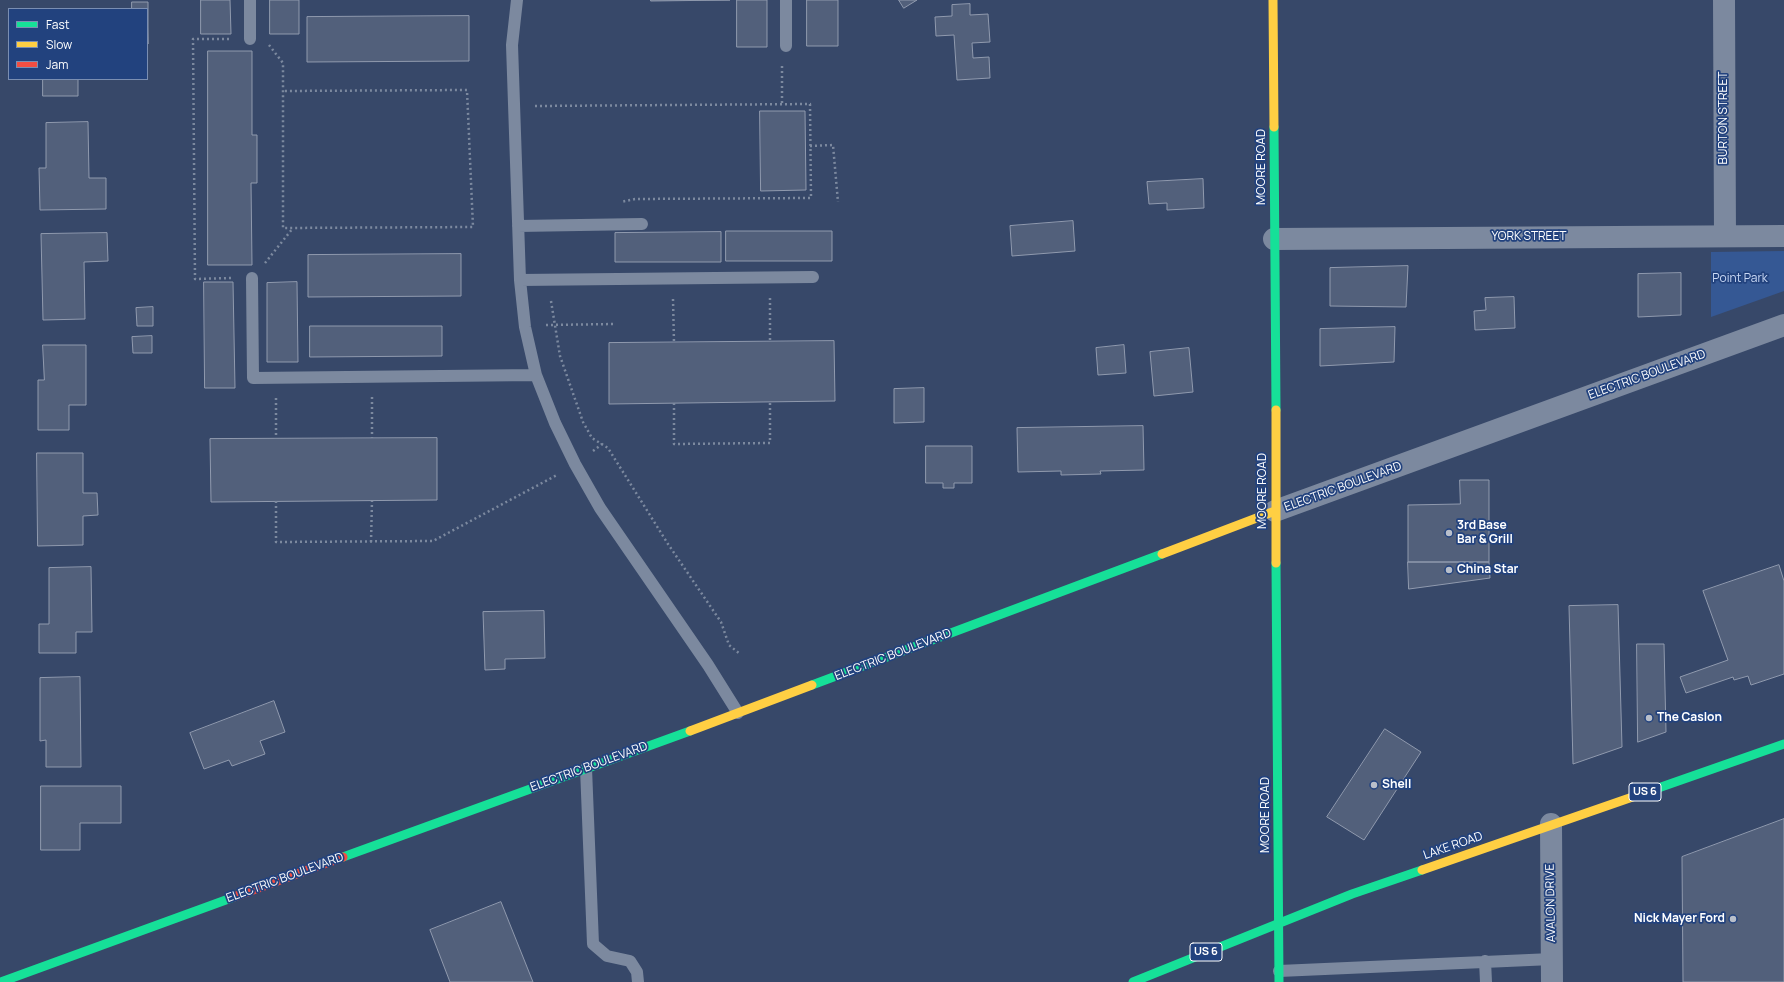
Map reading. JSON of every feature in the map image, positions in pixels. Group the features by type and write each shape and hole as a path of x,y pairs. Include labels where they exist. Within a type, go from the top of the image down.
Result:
{"street":[{"name":"MOORE ROAD","path":"1273,0 1279,976"},
{"name":"BURTON STREET","path":"1724,0 1725,236"},
{"name":"YORK STREET","path":"1274,239 1784,236"},
{"name":"ELECTRIC BOULEVARD","path":"1,982 738,713 1275,512 1784,325"},
{"name":"LAKE ROAD","path":"1134,982 1352,894 1784,744"},
{"name":"AVALON DRIVE","path":"1551,824 1552,982"}],"lane":[{"path":"250,0 250,39"},
{"path":"517,0 512,45 520,280 525,327 536,375 555,423 574,464 600,508 704,658 738,713"},
{"path":"786,0 786,46"},
{"path":"518,226 642,224"},
{"path":"520,280 813,277"},
{"path":"252,278 253,378 536,375"},
{"path":"586,768 593,944 607,956 630,961 637,972 638,982"},
{"path":"1279,976 1485,961 1552,959"},
{"path":"1485,961 1486,982"}],"path":[{"path":"283,91 467,90 473,227 283,228 283,91 283,63 264,39 193,39 195,279 252,278 293,228"},
{"path":"782,104 782,52 786,46"},
{"path":"514,106 810,104 811,198 635,199 623,201 612,207 596,224"},
{"path":"810,146 833,145 838,202"},
{"path":"770,277 770,342"},
{"path":"549,279 554,324 560,356 583,422 592,438 608,448 668,544 722,622 729,645 740,654"},
{"path":"673,279 674,343"},
{"path":"525,327 554,324 616,324"},
{"path":"371,377 372,438"},
{"path":"276,378 276,439"},
{"path":"674,403 674,444 770,444 770,402"},
{"path":"276,501 276,542 433,541 562,472 602,444"},
{"path":"372,501 372,542"}],"green space":[{"name":"Point Park","path":"1784,251 1784,291 1711,317 1711,252"}],"building":[{"path":"201,0 230,0 231,34 201,34"},
{"path":"270,0 299,0 299,34 270,34"},
{"path":"651,0 730,0 651,1"},
{"path":"737,0 767,0 767,47 737,47"},
{"path":"807,0 838,0 838,46 807,46"},
{"path":"899,0 917,0 904,8"},
{"path":"132,2 148,2 148,8 132,8"},
{"path":"970,4 970,15 988,14 990,42 972,43 973,58 989,57 990,78 957,80 954,35 936,36 935,17 952,16 952,5"},
{"path":"469,16 469,61 307,62 307,17"},
{"path":"208,51 252,51 252,135 257,135 257,183 251,183 252,265 208,265"},
{"path":"43,80 78,80 78,96 43,96"},
{"path":"760,111 805,111 806,190 761,191"},
{"path":"88,122 89,178 106,178 106,209 40,210 39,168 46,168 46,123"},
{"path":"1203,179 1204,208 1167,210 1167,203 1149,204 1147,182"},
{"path":"1073,221 1075,251 1012,256 1010,226"},
{"path":"726,231 832,231 832,261 726,261"},
{"path":"721,232 721,262 615,262 615,233"},
{"path":"107,233 108,261 84,262 85,319 43,320 41,234"},
{"path":"461,254 461,296 308,297 308,255"},
{"path":"1408,266 1406,307 1330,306 1330,268"},
{"path":"1681,273 1681,315 1638,317 1638,274"},
{"path":"204,282 233,282 235,388 205,388"},
{"path":"297,282 298,362 267,362 267,283"},
{"path":"1514,297 1515,328 1475,330 1474,311 1486,310 1485,298"},
{"path":"153,307 153,326 137,326 136,308"},
{"path":"310,326 442,326 442,356 310,357"},
{"path":"1395,327 1394,362 1320,366 1320,329"},
{"path":"152,336 152,353 133,353 132,337"},
{"path":"834,341 835,401 609,404 609,343"},
{"path":"43,345 86,345 86,405 69,405 69,430 38,430 38,380 44,380"},
{"path":"1124,345 1126,373 1098,375 1096,348"},
{"path":"1189,348 1193,392 1154,396 1150,352"},
{"path":"924,388 924,422 894,423 894,389"},
{"path":"1143,426 1144,470 1100,471 1101,474 1061,475 1061,471 1018,472 1017,428"},
{"path":"437,438 437,500 211,502 210,439"},
{"path":"926,446 972,446 972,483 954,483 954,488 943,488 943,483 926,483"},
{"path":"37,453 83,453 83,493 97,493 98,515 83,516 83,545 38,546"},
{"name":"3rd Base Bar & Grill","path":"1460,480 1489,480 1489,562 1408,562 1408,505 1460,504"},
{"name":"China Star","path":"1408,562 1489,562 1490,578 1409,589"},
{"path":"1779,565 1784,581 1784,674 1751,685 1748,676 1734,680 1733,677 1686,693 1680,677 1728,660 1703,591"},
{"path":"91,567 92,632 76,632 76,653 39,653 39,624 49,624 49,568"},
{"path":"1618,605 1622,747 1573,764 1569,606"},
{"path":"544,611 545,658 505,659 505,669 485,670 483,612"},
{"path":"1637,644 1664,644 1666,732 1638,742"},
{"path":"80,677 81,767 46,767 46,740 40,741 40,678"},
{"path":"274,701 285,732 260,741 265,754 232,766 229,760 204,769 190,733"},
{"name":"Shell","path":"1385,729 1421,752 1364,840 1327,817"},
{"path":"41,786 121,786 121,823 80,823 80,850 41,850"},
{"name":"Nick Mayer Ford","path":"1784,819 1784,982 1683,982 1682,857"},
{"path":"501,902 533,982 450,982 430,930"}],"traffic: fast":[{"path":"1274,127 1276,410"},
{"path":"812,685 1162,554"},
{"path":"1276,563 1279,982"},
{"path":"343,857 690,731"},
{"path":"1644,793 1784,744"},
{"path":"1133,982 1352,894 1422,870"},
{"path":"1,982 234,897"}],"traffic: slow":[{"path":"1273,0 1274,127"},
{"path":"1276,410 1276,563"},
{"path":"1162,554 1275,511"},
{"path":"690,731 812,685"},
{"path":"1422,870 1644,793"}],"traffic: jam":[{"path":"234,897 343,857"}],"place":[{"name":"3rd Base Bar & Grill","path":"1449,533"},
{"name":"China Star","path":"1449,570"},
{"name":"The Caslon","path":"1649,718"},
{"name":"Shell","path":"1374,785"},
{"name":"Nick Mayer Ford","path":"1733,919"}]}
